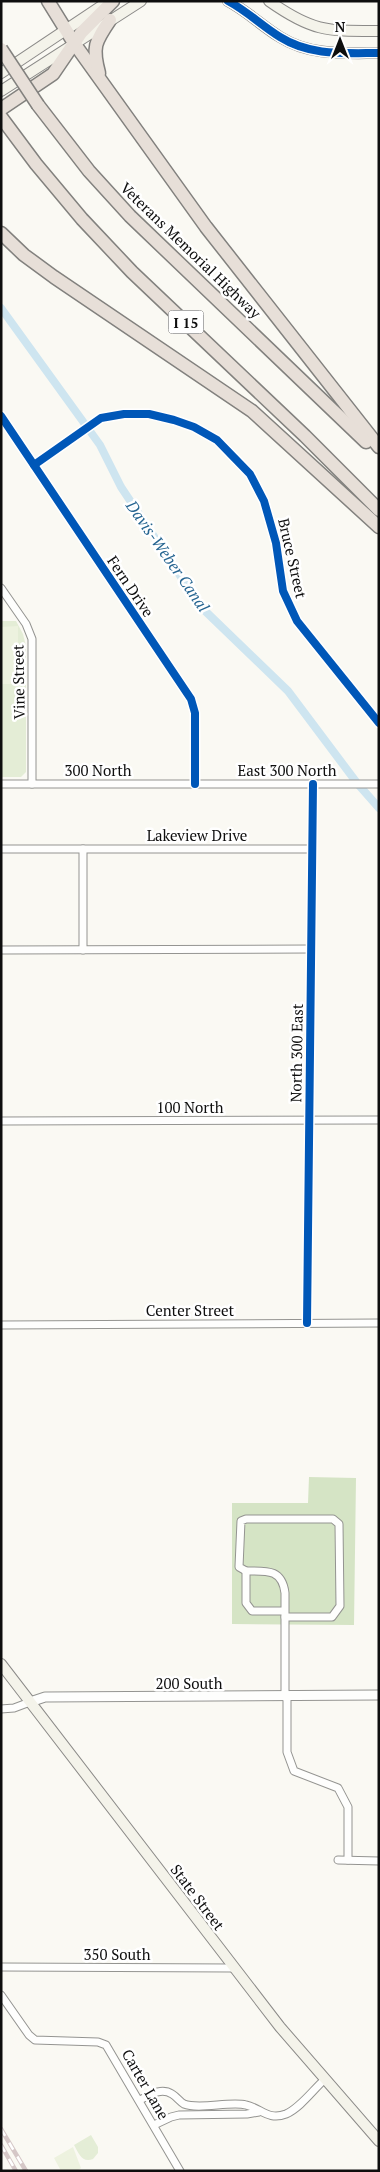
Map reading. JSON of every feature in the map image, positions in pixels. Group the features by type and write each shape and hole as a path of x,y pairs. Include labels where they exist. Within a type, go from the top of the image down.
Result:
{"highway":[{"path":"48,1 74,44 206,227 379,447"},
{"path":"1,109 53,74 87,27 111,1"},
{"path":"101,80 95,49 98,37 110,20"},
{"name":"Veterans Memorial Highway","path":"1,49 38,105 89,171 130,216 308,384 379,454"},
{"name":"I 15","path":"3,120 36,164 82,219 379,510"},
{"path":"1,234 30,260 54,277 252,411 379,527"}],"main road":[{"path":"1,73 111,1"},
{"path":"1,91 141,1"},
{"path":"228,1 280,37 306,49 332,53 379,53"},
{"path":"268,1 292,18 316,28 338,31 379,31"},
{"name":"State Street","path":"1,1664 233,1968 324,2080 379,2141"}],"street":[{"name":"Bruce Street","path":"34,465 101,418 124,414 149,414 174,420 194,427 210,436 233,455 250,474 264,501 274,531 283,591 297,621 376,715 379,723"},
{"name":"Fern Drive","path":"1,416 191,699 195,713 195,784"},
{"name":"Vine Street","path":"1,588 26,624 32,639 32,784"},
{"name":"300 North","path":"1,784 195,784"},
{"name":"East 300 North","path":"195,784 379,784"},
{"name":"North 300 East","path":"307,1323 313,784"},
{"name":"Lakeview Drive","path":"1,849 312,848"},
{"path":"83,849 83,950"},
{"path":"1,950 311,949"},
{"name":"100 North","path":"1,1121 379,1120"},
{"name":"Center Street","path":"1,1325 379,1323"},
{"path":"246,1571 246,1604 248,1608 285,1614 332,1617 340,1606 339,1524 333,1519 246,1518 241,1522 239,1567 246,1571 270,1571 277,1574 284,1586 285,1614 287,1752 294,1771 338,1788 348,1807 348,1860"},
{"name":"200 South","path":"1,1708 14,1708 46,1697 379,1695"},
{"path":"338,1860 379,1861"},
{"name":"350 South","path":"1,1967 233,1968"},
{"name":"Carter Lane","path":"1,1995 29,2035 35,2040 98,2042 106,2044 180,2171"},
{"path":"140,2100 163,2091 174,2095 186,2104 247,2105 259,2112 274,2115 289,2112 324,2080"},
{"path":"154,2126 167,2118 178,2115 247,2114 259,2112"}],"green space":[{"path":"1,621 16,621 23,634 26,646 26,772 21,777 1,777"},
{"path":"18,626 18,684 1,684 1,627"},
{"path":"309,1477 356,1478 354,1625 232,1624 232,1503 308,1503"},
{"path":"91,2135 98,2147 98,2153 93,2159 86,2160 81,2157 74,2145"},
{"path":"73,2147 81,2168 77,2171 61,2171 54,2158"}],"waterway":[{"name":"Davis-Weber Canal","path":"1,308 100,445 121,487 201,607 288,691 357,783 379,808"}],"railway":[{"path":"1,2129 26,2171"},
{"path":"1,2145 16,2171"}],"cycle path":[{"path":"228,1 280,37 303,48 328,52 379,53"},
{"path":"34,465 101,418 124,414 149,414 174,420 194,427 217,440 250,474 264,501 276,543 283,591 297,621 379,723"},
{"path":"1,416 191,699 195,713 195,784"},
{"path":"307,1323 313,784"}]}
